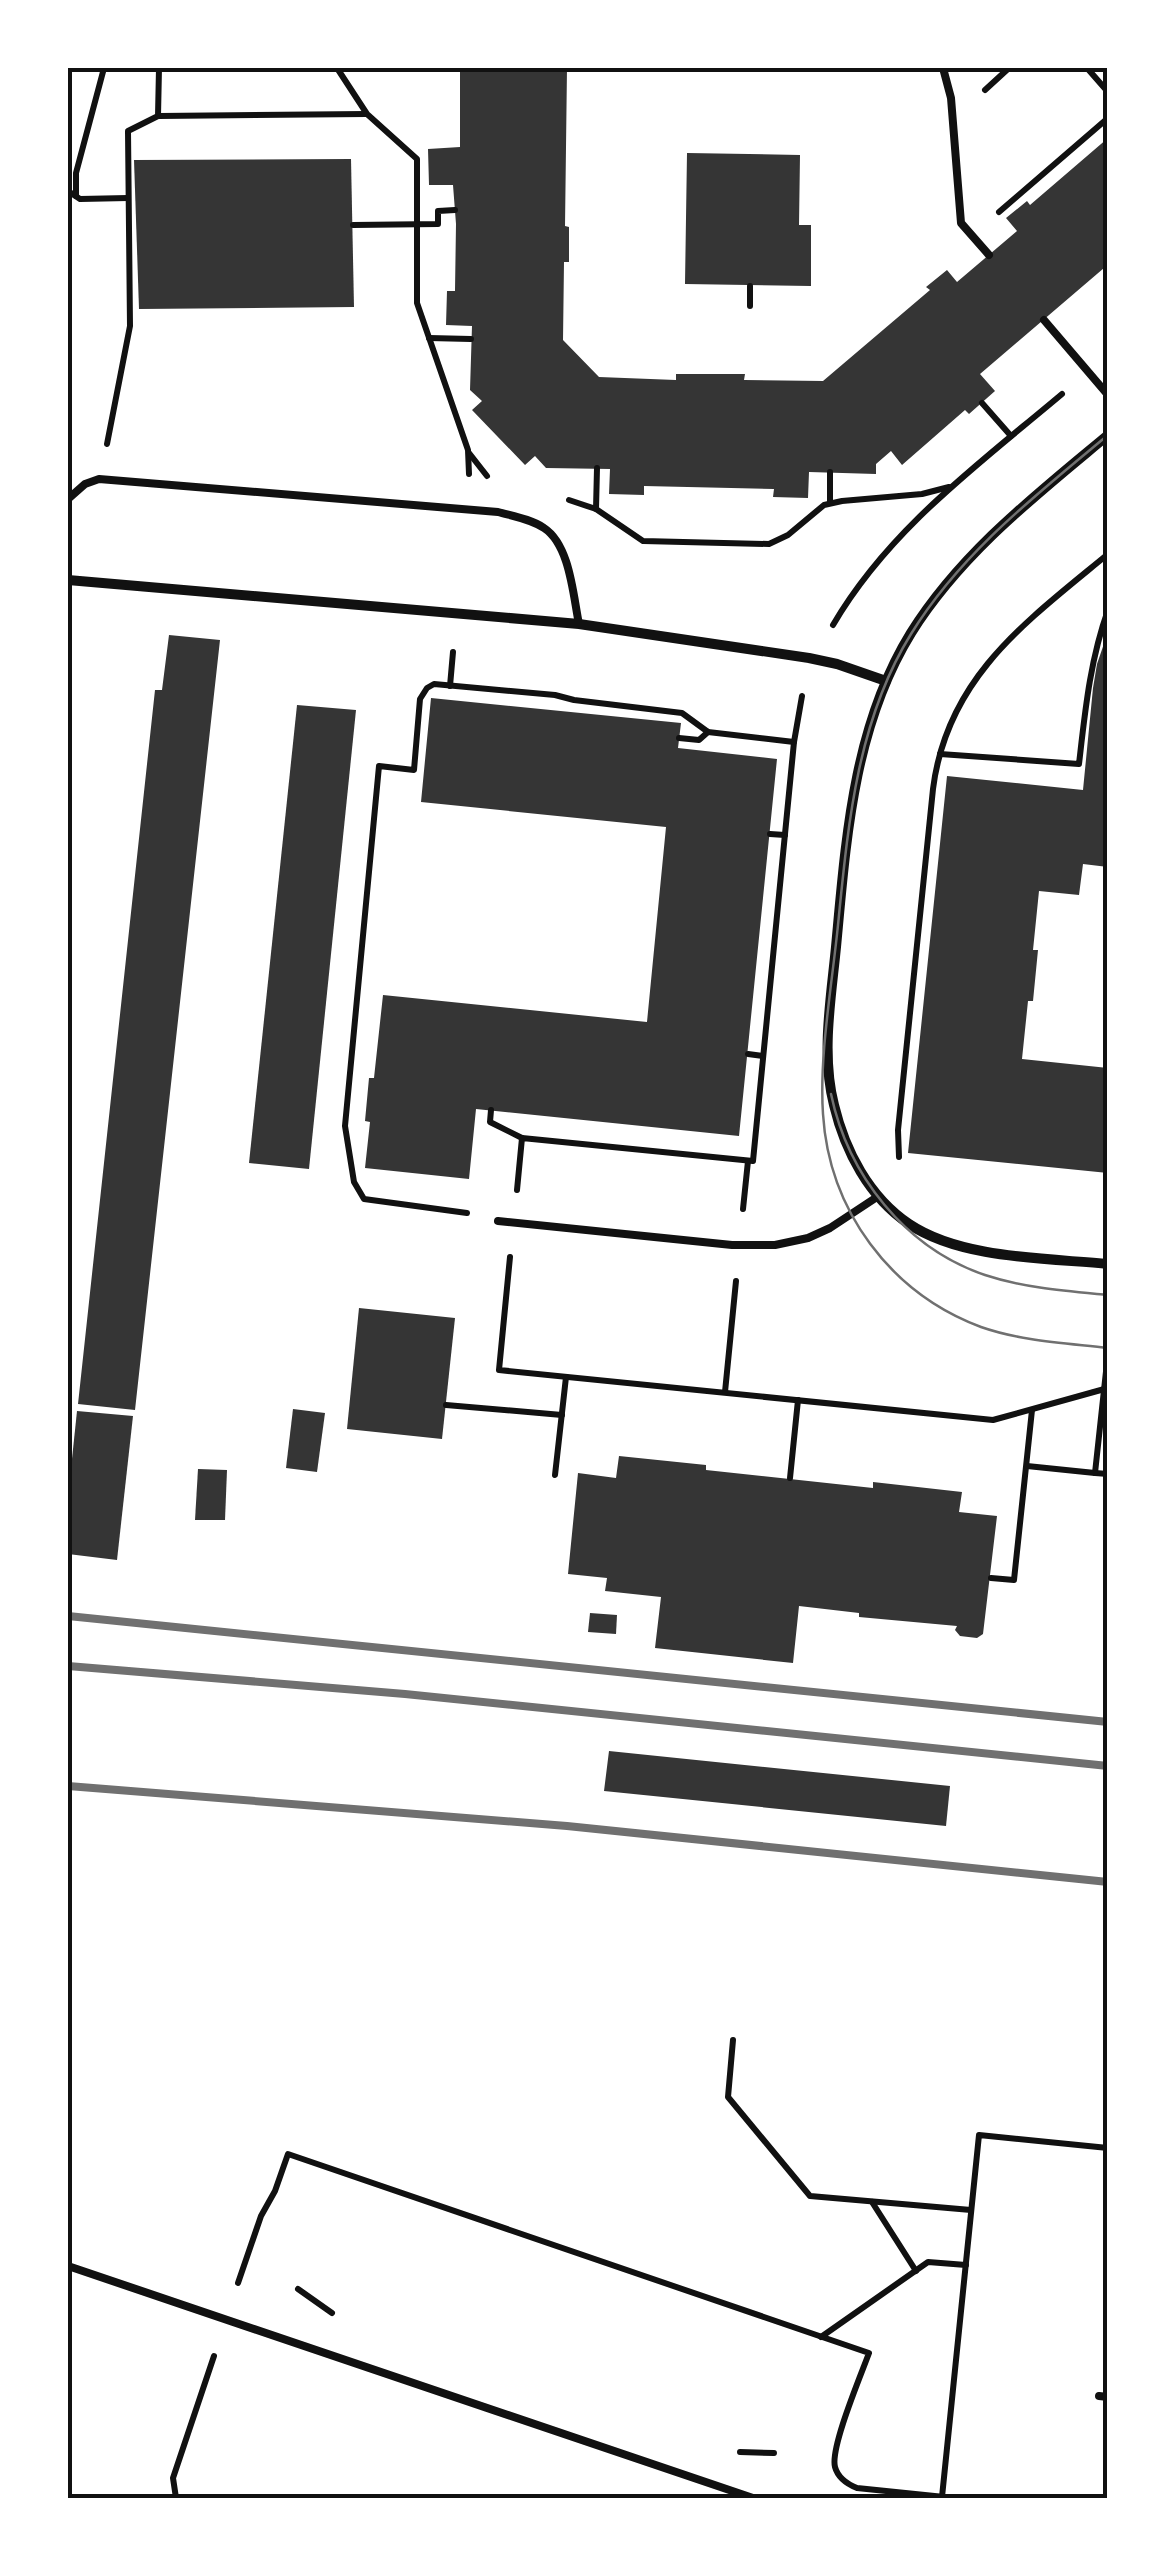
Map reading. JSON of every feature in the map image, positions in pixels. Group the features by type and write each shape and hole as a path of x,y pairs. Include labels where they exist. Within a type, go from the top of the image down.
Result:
{"street":[{"path":"1108,435 1009,519 960,567 910,635 886,681 864,744 848,828 828,1058 832,1094 853,1158 877,1196 908,1223 942,1240 975,1250 1108,1264"},
{"path":"68,580 579,624 837,664 886,681"}],"lane":[{"path":"943,68 951,98 961,223 989,255"},
{"path":"1044,320 1108,395"},
{"path":"68,498 84,484 99,479 498,512 544,528 559,543 579,624"},
{"path":"498,1220 749,1246 776,1245 830,1228 877,1196"},
{"path":"68,2266 753,2498"}],"path":[{"path":"76,196 76,173 104,68"},
{"path":"158,116 159,68"},
{"path":"337,68 368,114 417,160 417,303 469,453 470,510"},
{"path":"987,88 1009,68"},
{"path":"1087,68 1108,92"},
{"path":"99,479 130,326 128,130 158,116 368,114"},
{"path":"972,235 1108,118"},
{"path":"68,192 80,199 128,198"},
{"path":"353,225 438,224 438,211 455,210"},
{"path":"750,286 750,306"},
{"path":"429,338 471,339"},
{"path":"741,1222 763,1056 794,742 802,697 815,660 840,614 878,559 906,529 1088,372"},
{"path":"982,403 1012,436"},
{"path":"469,453 492,481"},
{"path":"596,468 596,510"},
{"path":"830,472 830,503"},
{"path":"560,499 574,500 596,510 643,542 769,544 780,541 824,504 922,494 951,487"},
{"path":"903,1168 897,1138 934,778 940,754 961,704 998,649 1108,554"},
{"path":"940,754 1082,765 1087,695 1099,633 1108,610"},
{"path":"514,1220 364,1199 354,1182 345,1126 379,766 414,770 420,699 426,688 434,684 555,694 574,700 682,713 708,732 794,742"},
{"path":"514,705 515,692"},
{"path":"679,738 699,740 708,732"},
{"path":"770,834 785,835"},
{"path":"926,852 939,853"},
{"path":"910,1016 922,1016"},
{"path":"748,1054 763,1056"},
{"path":"490,1110 490,1122 522,1138 767,1163"},
{"path":"522,1138 499,1370 992,1420 1106,1389"},
{"path":"724,1392 737,1270"},
{"path":"1095,1473 1108,1353"},
{"path":"555,1475 566,1377"},
{"path":"790,1478 798,1400"},
{"path":"446,1405 562,1415"},
{"path":"991,1578 1014,1580 1032,1410"},
{"path":"1026,1466 1108,1474"},
{"path":"734,2040 728,2097 810,2196 972,2210"},
{"path":"942,2498 979,2135 1108,2148"},
{"path":"238,2283 288,2154 869,2353 835,2452 839,2476 857,2488 954,2498"},
{"path":"871,2202 916,2271"},
{"path":"248,2253 257,2260"},
{"path":"821,2336 928,2262 966,2266"},
{"path":"176,2498 173,2478 214,2356"}],"building":[{"path":"460,68 567,68 565,226 569,227 569,262 564,262 563,340 599,377 676,380 676,374 745,374 744,380 823,381 930,290 926,287 947,270 957,282 1017,231 1006,218 1027,201 1030,205 1108,138 1108,272 1104,268 980,374 995,391 969,414 965,410 902,465 891,451 876,464 876,474 809,472 808,498 773,497 774,489 644,486 644,495 609,494 610,469 546,468 535,456 525,465 472,410 482,401 470,390 472,326 446,325 447,291 455,291 453,185 429,185 428,149 460,147"},
{"path":"687,153 800,155 799,225 811,225 811,286 685,284"},
{"path":"351,159 354,307 139,309 134,160"},
{"path":"1108,632 1108,867 1083,864 1079,895 1039,891 1033,1001 1028,1001 1022,1059 1108,1068 1108,1173 908,1153 947,776 1083,790 1093,688"},
{"path":"169,635 220,640 135,1410 78,1404 155,690 162,690"},
{"path":"431,698 681,723 678,748 777,759 739,1136 476,1109 469,1179 365,1168 369,1078 374,1078 383,995 647,1022 666,827 421,802"},
{"path":"297,705 356,710 309,1169 249,1163"},
{"path":"359,1308 455,1318 442,1439 347,1429"},
{"path":"293,1409 325,1413 317,1472 286,1468"},
{"path":"77,1411 133,1416 117,1560 68,1554 68,1497"},
{"path":"619,1456 706,1465 706,1470 873,1488 873,1482 962,1492 959,1512 997,1516 983,1634 977,1638 960,1636 955,1630 957,1626 859,1617 859,1613 799,1606 793,1663 655,1648 661,1597 605,1591 607,1578 568,1574 578,1473 616,1478"},
{"path":"198,1469 227,1470 225,1520 195,1520"},
{"path":"590,1613 617,1615 616,1634 588,1632"},
{"path":"609,1751 950,1786 946,1826 604,1791"}],"tram line":[{"path":"1108,435 976,551 931,605 893,667 867,738 851,812 822,1092 828,1149 837,1183 870,1244 893,1270 948,1312 981,1327 1027,1338 1108,1348"},
{"path":"831,1094 839,1124 866,1180 884,1205 930,1247 985,1275 1045,1288 1108,1295"}],"railway":[{"path":"68,1616 1108,1722"},
{"path":"68,1666 405,1694 1108,1766"},
{"path":"68,1786 567,1826 1108,1882"}]}
